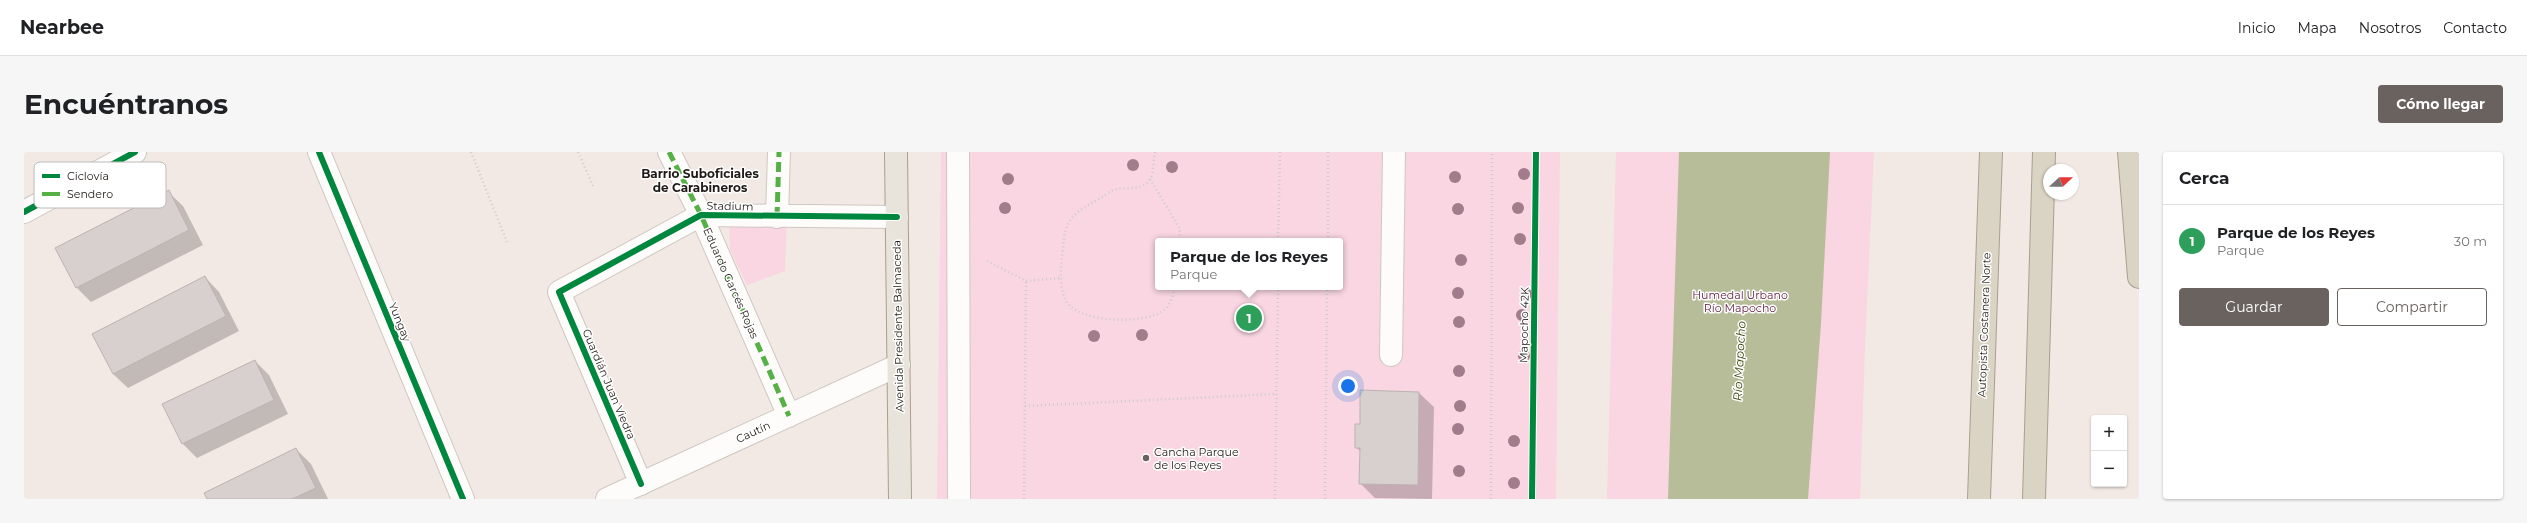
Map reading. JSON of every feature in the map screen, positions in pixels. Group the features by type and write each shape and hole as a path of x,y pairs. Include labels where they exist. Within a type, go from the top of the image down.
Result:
{"highway":[{"name":"Autopista Costanera Norte","path":"1979,499 1991,152"},
{"path":"2034,499 2044,152"},
{"path":"2129,152 2139,277"}],"main road":[{"name":"Avenida Presidente Balmaceda","path":"896,152 900,499"}],"street":[{"path":"116,162 135,152"},
{"name":"Yungay","path":"319,152 463,499"},
{"name":"Eduardo Garcés Rojas","path":"669,152 701,215 789,416"},
{"path":"777,217 779,152"},
{"path":"958,152 959,499"},
{"path":"1390,355 1394,152"},
{"path":"24,212 34,207"},
{"name":"Stadium","path":"559,292 701,215 777,217 897,217"},
{"name":"Guardián Juan Viedra","path":"559,292 641,484"},
{"name":"Cautín","path":"607,499 899,365"}],"path":[{"path":"471,152 507,242"},
{"path":"578,152 594,188"},
{"path":"1155,152 1150,179 1143,185 1132,189 1116,189 1085,205 1071,217 1064,236 1061,278 1067,302 1076,311 1102,320 1152,316 1164,310 1172,299 1174,290"},
{"path":"1278,238 1280,152"},
{"path":"1328,152 1328,238"},
{"path":"1491,499 1492,152"},
{"path":"1150,179 1180,230 1179,238"},
{"path":"987,261 1026,281 1061,278"},
{"path":"1024,499 1026,281"},
{"path":"1275,499 1278,290"},
{"path":"1325,499 1327,290"},
{"path":"1025,406 1276,394"}],"green space":[{"path":"941,152 1560,152 1556,499 937,499"},
{"name":"Humedal Urbano Río Mapocho","path":"1616,152 1874,152 1860,499 1607,499"},
{"path":"729,221 787,221 785,271 747,285 730,250"}],"water":[{"name":"Río Mapocho","path":"1679,152 1830,152 1821,323 1808,499 1668,499"}],"building":[{"path":"169,190 189,230 76,288 55,248 134,208 166,208 166,192"},
{"path":"205,276 226,316 113,374 92,334"},
{"path":"255,360 274,400 182,444 162,404"},
{"path":"1360,390 1419,392 1418,485 1359,484 1360,448 1355,448 1355,424 1360,424"},
{"path":"296,448 316,488 292,499 207,499 204,493"}],"marked path":[{"path":"669,152 701,215 789,416"},
{"path":"777,217 779,152"}],"cycle path":[{"path":"116,162 135,152"},
{"path":"319,152 463,499"},
{"name":"Mapocho 42K","path":"1532,499 1536,152"},
{"path":"24,212 34,207"},
{"path":"641,484 559,292 701,215 897,217"}],"place":[{"name":"Parque de los Reyes","path":"1249,318"},
{"name":"Cancha Parque de los Reyes","path":"1146,458"}],"district":[{"name":"Barrio Suboficiales de Carabineros","path":"700,180"}]}
